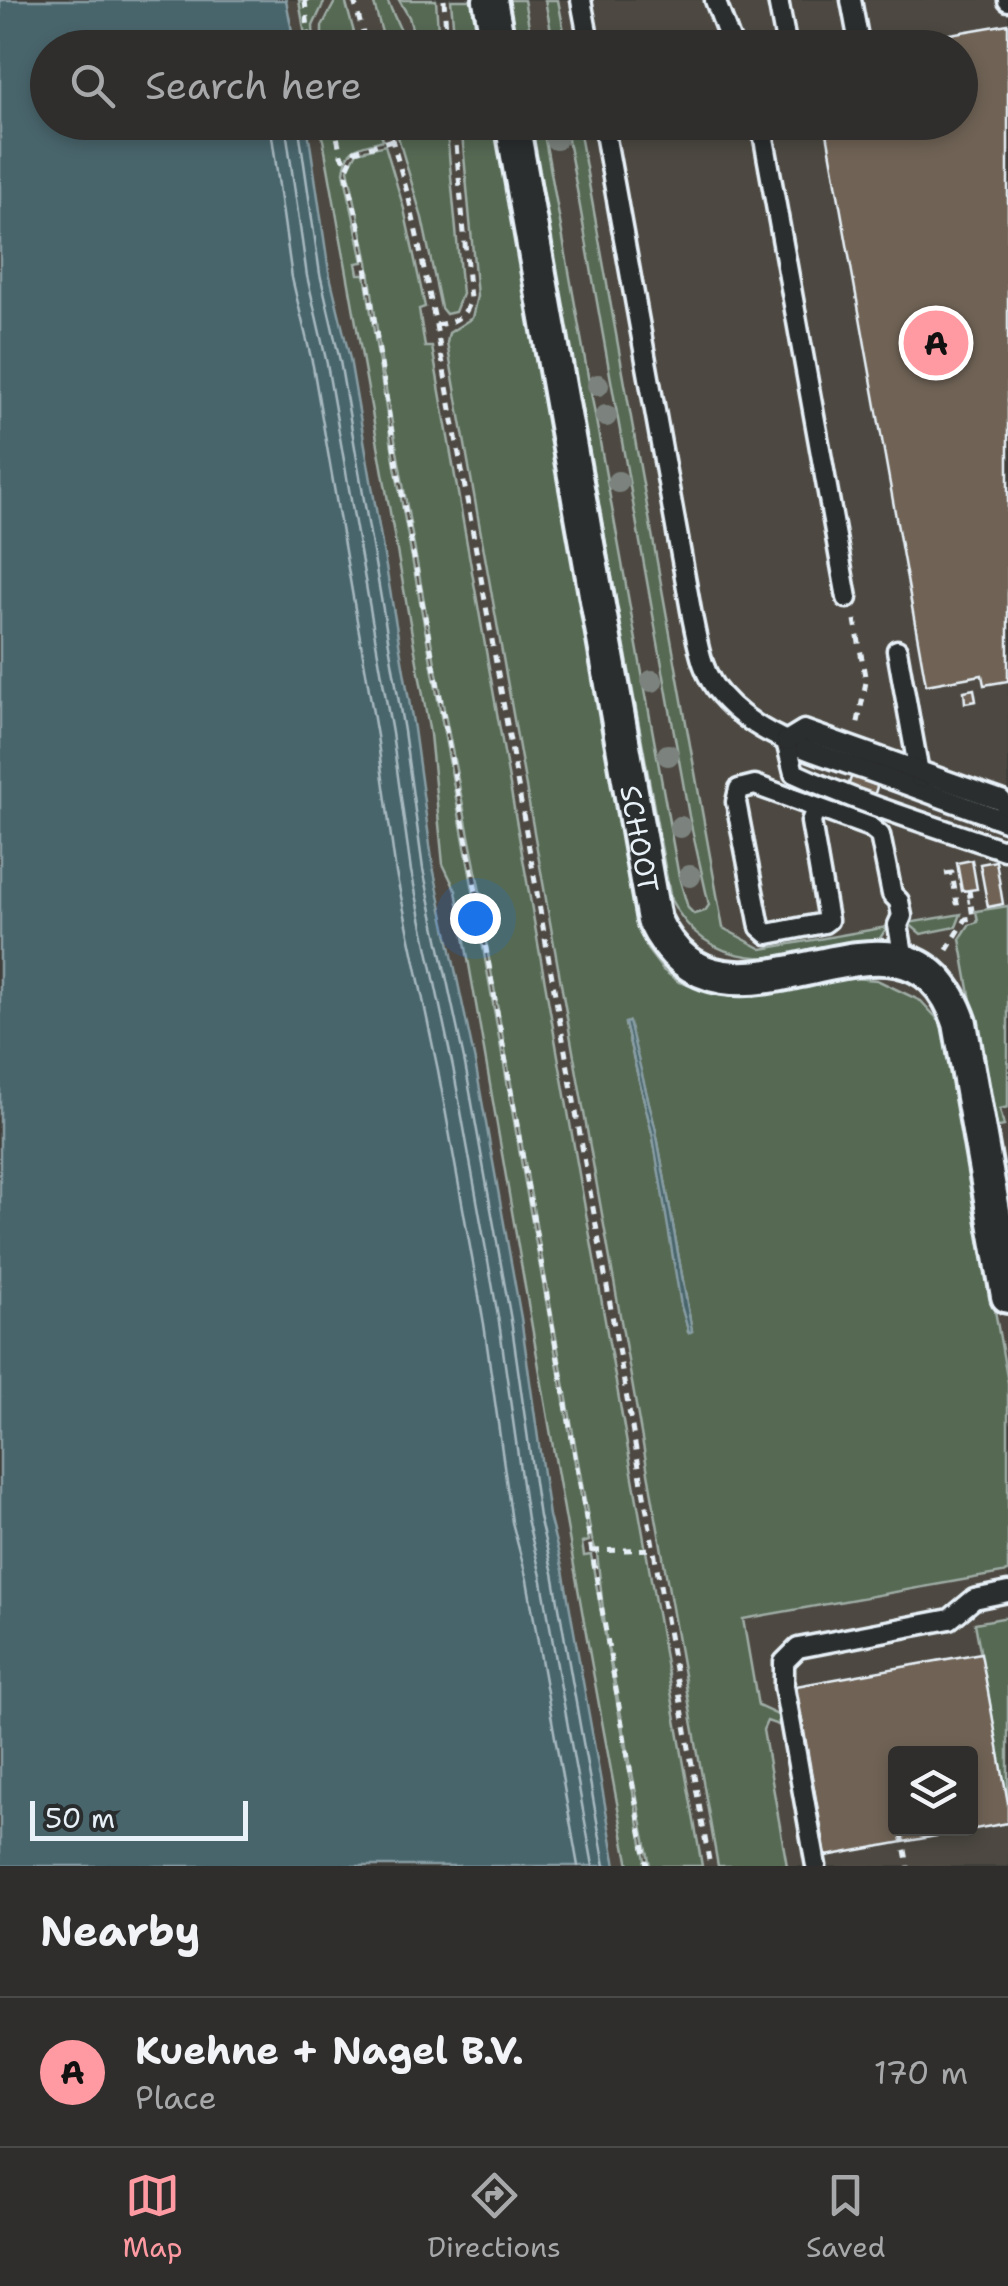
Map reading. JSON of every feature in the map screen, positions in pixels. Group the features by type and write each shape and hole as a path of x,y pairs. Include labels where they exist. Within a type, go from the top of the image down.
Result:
{"street":[{"path":"490,0 496,30"},
{"name":"SCHOOT","path":"515,140 654,920 662,937 688,964 720,978 759,978 874,957 918,968"},
{"path":"918,968 947,992 960,1023 988,1149 1008,1293"}],"lane":[{"path":"581,0 587,30"},
{"path":"715,0 726,30"},
{"path":"778,0 783,30"},
{"path":"852,0 857,30"},
{"path":"606,140 701,661 720,694 752,722 786,741 1008,822"},
{"path":"764,140 846,598"},
{"path":"897,650 922,791"},
{"path":"786,741 804,730 1001,800 1008,807"},
{"path":"786,741 794,773 901,815 1004,850 1008,847"},
{"path":"816,808 811,822 828,920 768,934 762,932 736,795 739,788 749,784 816,808 876,830 883,843 892,894 888,903 891,918 918,968"},
{"path":"816,1866 784,1686 784,1662 798,1648 950,1619 974,1599 1008,1592"}],"path":[{"path":"306,0 308,30"},
{"path":"354,0 362,30"},
{"path":"444,0 446,30"},
{"path":"338,140 347,162"},
{"path":"647,1866 397,466 360,230 346,171 355,151 392,140 436,324 710,1866"},
{"path":"436,324 461,317 470,300 456,140"},
{"path":"846,598 851,597 866,682 851,747"},
{"path":"945,874 952,873 958,903 970,901"},
{"path":"918,968 966,919 973,918 969,890"},
{"path":"592,1552 653,1549"},
{"path":"902,1836 908,1866"}],"shaded area":[{"path":"286,0 1008,0 1008,1866 616,1866 563,1570 549,1516 521,1318 475,1062 433,867 414,729 350,359 329,272 310,140 978,140 978,30 292,30"}],"green space":[{"path":"299,0 325,0 313,30 304,30"},
{"path":"336,0 345,0 353,30 322,30"},
{"path":"373,0 387,0 400,30 381,30"},
{"path":"399,0 436,0 438,30 412,30"},
{"path":"451,0 475,0 480,30 454,30"},
{"path":"506,0 524,0 530,30 512,30"},
{"path":"545,0 558,0 564,30 551,30"},
{"path":"323,140 383,140 352,151 344,172 363,262 356,263 358,274 365,274 395,466 475,901 468,903 470,915 477,914 589,1541 582,1543 584,1556 591,1555 646,1866 629,1866 456,891 443,864 430,734"},
{"path":"399,140 448,140 462,294 455,312 446,314 441,308 422,218"},
{"path":"463,140 499,140 647,949 663,970 679,982 715,993 759,994 853,978 877,980 921,1001 944,1026 1008,1383 1008,1572 743,1619 758,1706 780,1716 781,1726 767,1721 763,1730 787,1866 718,1866 447,343 449,333 472,318 477,296","holes":["628,1022 656,1131 692,1331 688,1332 653,1137 625,1024"]},
{"path":"532,140 545,140 679,877 688,908 694,914 705,911 709,905 689,816 568,140 581,140 723,928 762,949 887,927 879,940 763,958 737,954 712,944 690,927 671,900"},
{"path":"385,145 404,209 425,307 419,309 425,347 432,347 702,1866 650,1866 606,1637 597,1553 481,914 484,912 382,367 368,262 348,169 357,152"},
{"path":"1008,906 1008,1107 1000,1109 1004,1126 994,1128 960,939 969,925 978,922 976,911"},
{"path":"961,914 956,927 921,934 908,923"},
{"path":"1008,1617 1008,1803 975,1623"}],"water":[{"path":"0,0 286,0 292,30 30,30 30,140 310,140 329,272 350,359 414,729 433,867 475,1062 521,1318 549,1516 563,1570 616,1866 0,1866"},
{"path":"629,1022 656,1131 692,1331 689,1333 653,1137 625,1023"}],"building":[{"path":"1008,24 1008,681 984,685 982,675 926,685 828,140 978,140 978,30 973,30"},
{"path":"974,689 976,701 965,703 964,691"},
{"path":"852,775 878,784 874,796 848,786"},
{"path":"972,860 977,889 962,891 957,863"},
{"path":"996,861 1003,904 988,907 980,864"},
{"path":"981,1653 1008,1803 1008,1823 978,1828 978,1746 888,1746 888,1836 936,1836 826,1856 796,1686"}],"place":[{"name":"Kuehne + Nagel B.V.","path":"936,343"}]}
